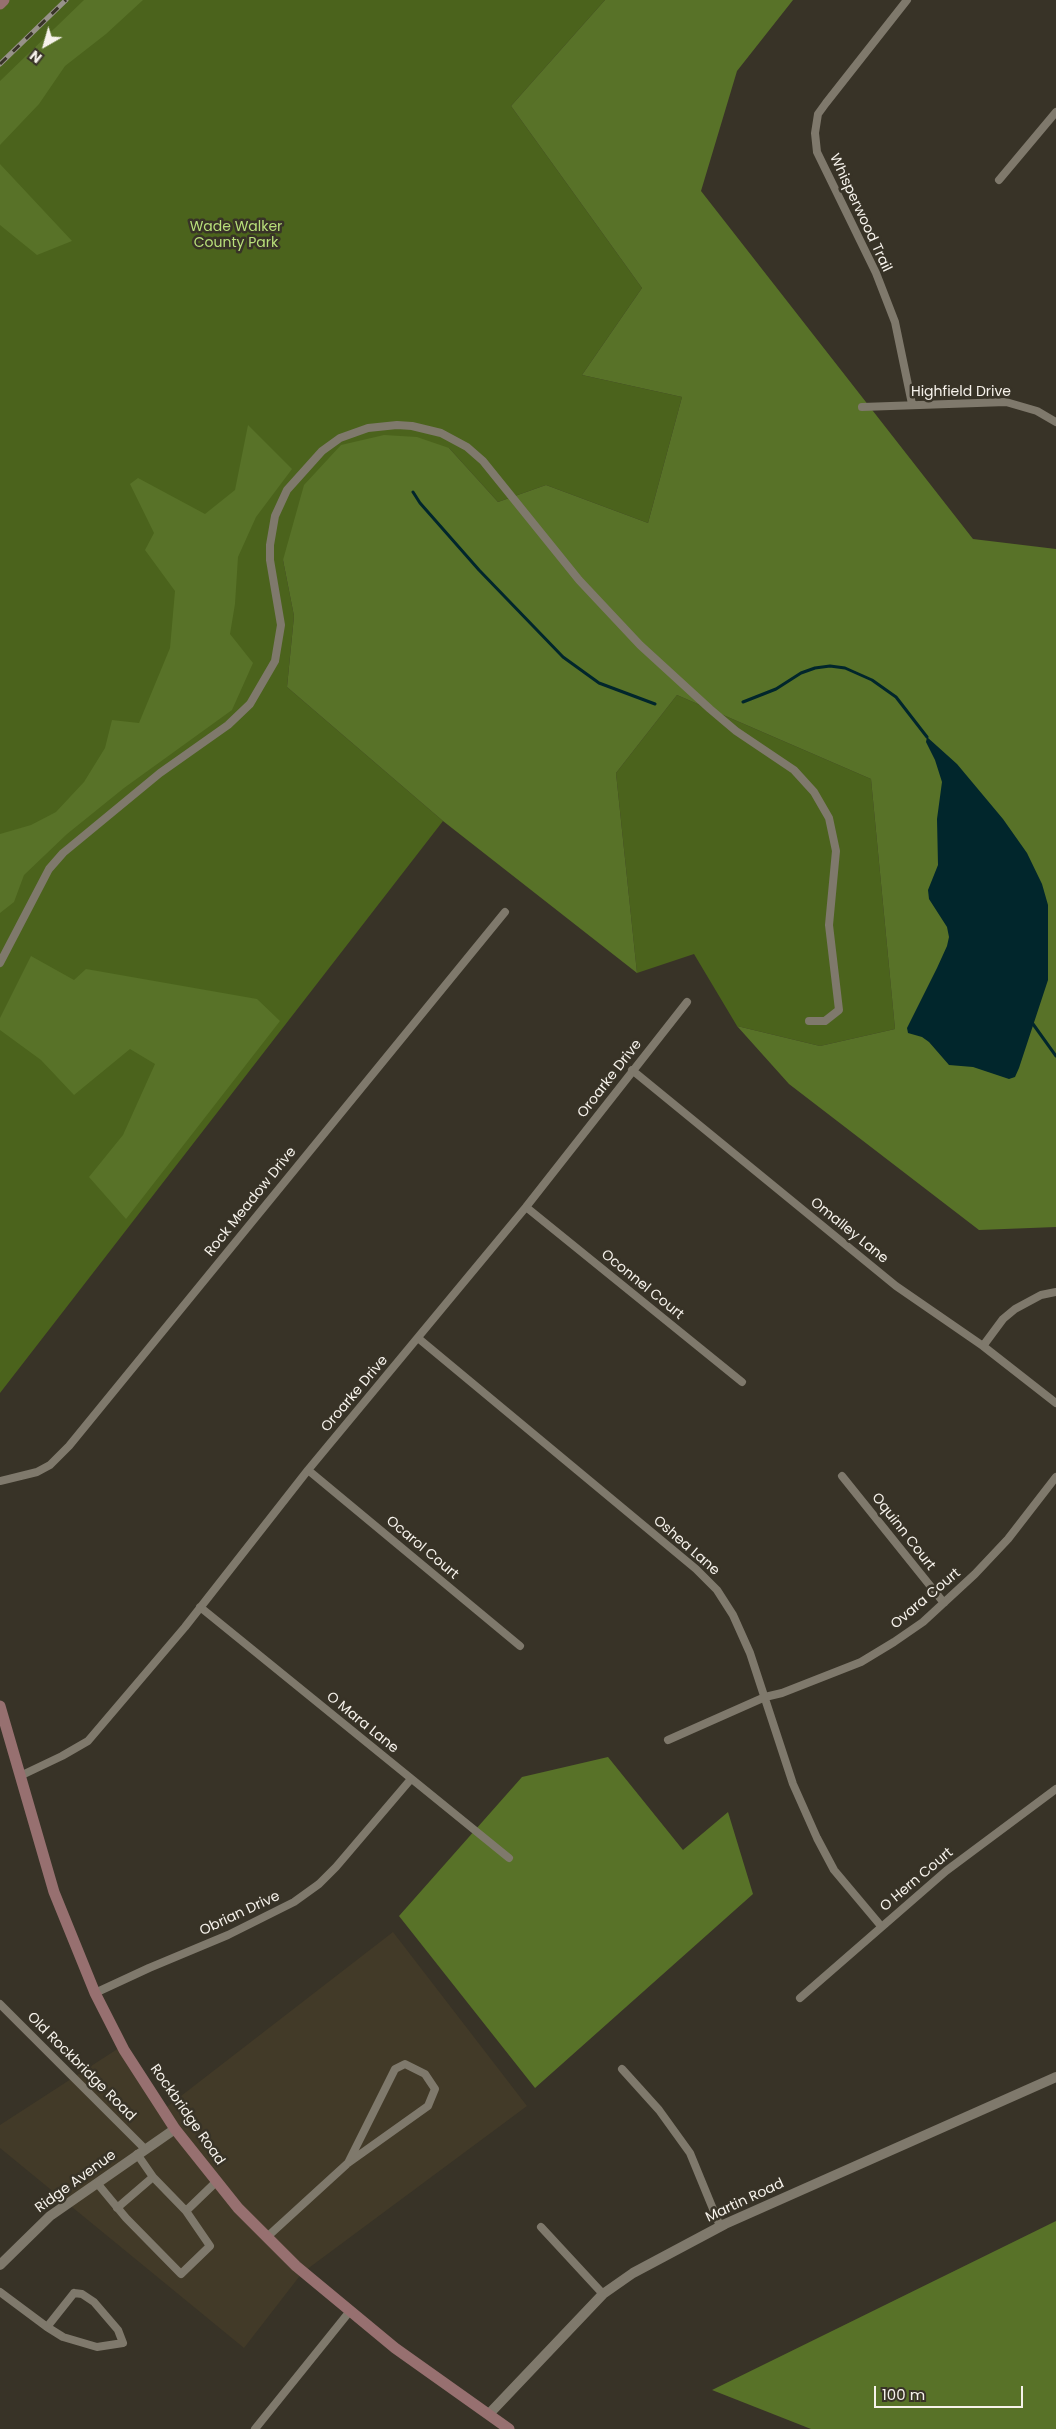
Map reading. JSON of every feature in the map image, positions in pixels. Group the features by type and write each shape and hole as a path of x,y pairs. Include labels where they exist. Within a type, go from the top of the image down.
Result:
{"main road":[{"path":"0,4 4,0"},
{"name":"Rockbridge Road","path":"0,1706 54,1892 95,1993 124,2050 175,2129 216,2182 267,2237 350,2312 395,2348 510,2429"}],"street":[{"name":"Whisperwood Trail","path":"907,0 818,114 815,133 817,152 876,273 895,322 912,404"},
{"path":"998,180 1056,112"},
{"name":"Highfield Drive","path":"862,407 1006,402 1037,411 1056,422"},
{"path":"0,963 49,869 63,852 160,773 228,725 250,704 275,661 281,625 271,567 270,545 275,516 287,490 322,451 340,438 368,428 397,425 412,426 441,433 467,447 483,461 579,580 640,646 710,710 736,731 794,770 814,792 829,818 836,851 829,925 839,1010 825,1022 809,1021"},
{"name":"Rock Meadow Drive","path":"0,1481 37,1472 50,1465 69,1446 505,912"},
{"name":"Oroarke Drive","path":"20,1776 88,1741 200,1607 308,1470 526,1207 687,1002"},
{"name":"Omalley Lane","path":"632,1070 896,1286 983,1346 1056,1404"},
{"name":"Oconnel Court","path":"526,1207 742,1382"},
{"path":"983,1346 1014,1309 1040,1295 1056,1292"},
{"name":"Oshea Lane","path":"418,1338 707,1579 733,1615 750,1653 793,1784 817,1838 834,1870 880,1926"},
{"name":"Ocarol Court","path":"308,1470 520,1646"},
{"name":"Oquinn Court","path":"842,1476 944,1603"},
{"name":"Ovara Court","path":"668,1740 765,1697 782,1694 861,1662 894,1642 944,1603 1008,1539 1056,1477"},
{"name":"O Mara Lane","path":"200,1607 509,1858"},
{"name":"Obrian Drive","path":"95,1993 148,1968 228,1935 294,1902 319,1884 336,1867 411,1780"},
{"name":"O Hern Court","path":"800,1998 880,1926 946,1871 1056,1789"},
{"name":"Old Rockbridge Road","path":"0,2004 140,2151 153,2177 186,2211 210,2246 181,2274 118,2208"},
{"path":"267,2237 348,2163 428,2106 435,2089 425,2074 405,2064 395,2069 348,2163"},
{"path":"622,2069 659,2110 690,2153 720,2226"},
{"name":"Martin Road","path":"489,2414 603,2294 633,2274 720,2226 1056,2078"},
{"name":"Ridge Avenue","path":"0,2265 50,2216 140,2151 175,2129"},
{"path":"97,2183 118,2208 153,2177"},
{"path":"186,2211 216,2182"},
{"path":"541,2228 603,2294"},
{"path":"0,2292 47,2327 63,2338 96,2347 123,2343 118,2330 94,2302 82,2294 74,2293 47,2327"},
{"path":"255,2429 350,2312"}],"shaded area":[{"path":"393,1932 527,2106 302,2273 244,2348 0,2148 0,2125 122,2046 159,2113"}],"green space":[{"name":"Wade Walker County Park","path":"0,0 605,0 511,106 642,288 582,375 682,397 648,523 546,485 498,502 449,448 283,560 294,616 287,687 443,821 0,1393"},
{"path":"84,0 143,0 106,34 65,66 39,104 0,145 0,81"},
{"path":"605,0 793,0 737,71 701,191 973,539 1056,549 1056,1227 979,1230 789,1084 737,1026 820,1046 895,1029 871,779 677,695 616,773 637,973 443,821 287,687 294,616 283,560 304,485 341,445 384,435 417,437 449,448 498,502 546,485 648,523 682,397 582,375 642,288 511,106"},
{"path":"0,164 72,241 37,255 0,225"},
{"path":"248,425 292,469 256,517 238,557 235,604 230,634 253,663 232,710 124,788 67,834 24,875 14,902 0,913 0,834 31,825 56,812 84,782 105,748 112,720 139,723 170,648 175,591 145,550 154,533 130,484 138,478 205,514 235,490"},
{"path":"677,695 871,779 895,1029 820,1046 737,1026 694,954 637,973 616,773"},
{"path":"31,956 74,980 86,969 257,999 280,1021 126,1219 89,1177 123,1135 155,1064 130,1049 74,1095 41,1060 0,1030 0,1018"},
{"path":"608,1757 683,1850 728,1812 753,1894 535,2088 399,1916 522,1777"},
{"path":"1056,2221 1056,2429 811,2429 712,2390"}],"water":[{"path":"927,737 957,764 1003,819 1027,853 1042,884 1048,905 1048,980 1019,1068 1015,1077 1009,1079 973,1067 949,1065 929,1042 922,1037 908,1033 907,1028 937,968 949,937 947,927 929,899 928,890 938,865 937,819 942,782 935,760 926,742"}],"waterway":[{"path":"413,492 420,503 479,570 563,657 599,683 655,704"},
{"path":"743,702 776,689 801,673 815,668 830,666 845,668 872,680 896,697 927,737"},
{"path":"1033,1024 1056,1056"}],"railway":[{"path":"0,64 66,0"}]}
